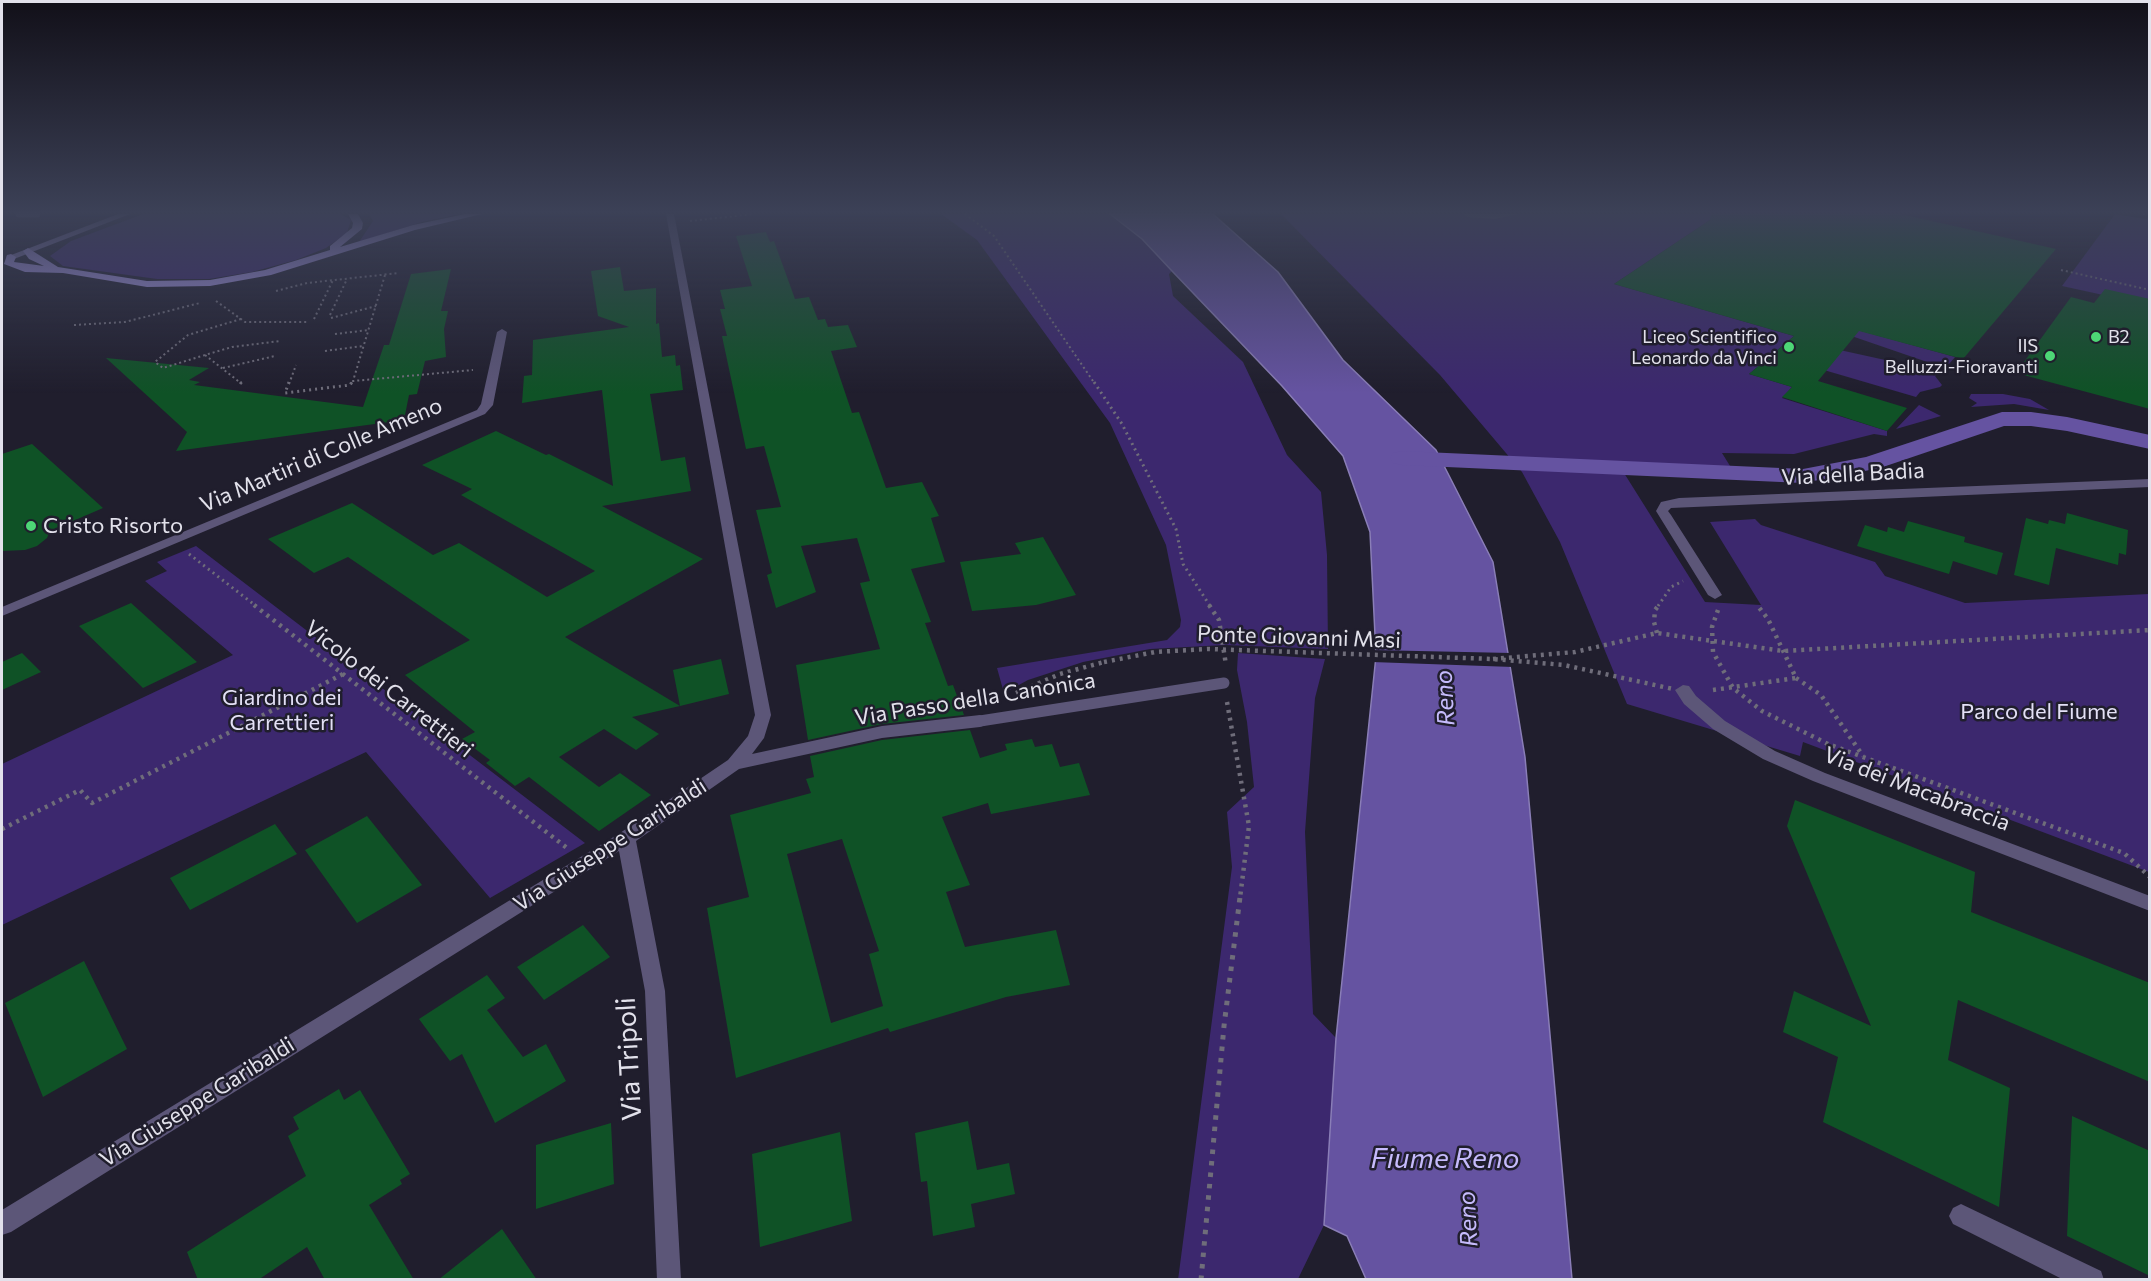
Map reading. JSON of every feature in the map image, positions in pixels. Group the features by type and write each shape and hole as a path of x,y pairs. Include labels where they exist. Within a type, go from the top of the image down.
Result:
{"highway":[{"path":"86,274 147,284 188,285 265,274"}],"street":[{"name":"Via Giuseppe Garibaldi","path":"2,1223 626,838 734,764 756,738 763,715 681,274"},
{"name":"Via Martiri di Colle Ameno","path":"2,612 480,412 487,405 502,332"},
{"name":"Via della Badia","path":"1715,595 1664,515 1662,511 1666,505 1679,502 2150,483"},
{"name":"Via dei Macabraccia","path":"1678,690 1719,725 1769,755 1819,777 2150,904"},
{"name":"Via Passo della Canonica","path":"734,764 882,732 980,721"},
{"name":"Via Tripoli","path":"626,838 655,991 669,1280"},
{"path":"1961,1215 2092,1280"}],"lane":[{"name":"Via Passo della Canonica","path":"980,721 1224,683"}],"path":[{"path":"296,365 285,393 350,385 386,274"},
{"path":"1020,274 1128,434 1176,529 1183,564 1219,620 1227,658 1224,683 1249,826 1224,1026 1201,1280"},
{"path":"2078,274 2150,290"},
{"path":"347,279 331,316 376,306"},
{"path":"314,319 333,280"},
{"path":"216,301 245,322 309,322"},
{"path":"242,319 188,335 155,362 163,368 232,347 280,341"},
{"path":"335,334 369,330"},
{"path":"325,351 363,346"},
{"path":"206,355 242,384"},
{"path":"223,368 244,361 275,357"},
{"path":"352,381 434,372 495,369"},
{"name":"Vicolo dei Carrettieri","path":"172,540 586,862"},
{"path":"1657,633 1654,610 1661,598 1671,587 1703,575"},
{"path":"1715,595 1724,603 1717,612 1712,639 1713,652 1733,688 1762,711 1792,728 1864,758 2124,853 2150,877"},
{"path":"1757,605 1768,619 1796,678 1821,695 1864,758"},
{"name":"Ponte Giovanni Masi","path":"1493,659 1575,652 1657,633 1712,639 1783,651 2150,630"},
{"name":"Ponte Giovanni Masi","path":"980,721 1001,702 1026,688 1104,662 1155,652 1208,649 1493,659 1578,667 1678,690"},
{"path":"2,829 80,790 92,803 344,674"},
{"path":"1733,688 1796,678"}],"green space":[{"path":"119,274 241,274 209,279 157,279"},
{"path":"1002,274 1169,274 1173,296 1243,362 1287,455 1321,492 1327,555 1328,649 1225,645 1150,649 1083,662 1028,680 1004,693 997,668 1167,640 1180,627 1181,620 1166,545 1110,423"},
{"name":"Parco del Fiume","path":"1340,274 1629,274 1614,284 1794,336 1749,374 1792,387 1782,398 1887,431 1887,436 1874,434 1794,454 1722,453 1735,474 1624,473 1705,602 1761,605 1710,522 1755,519 1761,525 1875,562 1885,576 1965,603 2149,594 2149,872 1803,742 1800,756 1627,704 1560,542 1522,472 1440,375"},
{"path":"2071,274 2149,274 2149,305 2062,286"},
{"path":"1735,296 1955,357 1949,364 1933,364"},
{"path":"1826,347 1940,372 1935,376 1942,385 1920,392 1916,397 1783,358"},
{"path":"1971,394 2003,394 2030,399 2049,410 2014,404 1971,407 1977,403 1969,398"},
{"path":"1919,405 1941,416 1896,429"},
{"name":"Giardino dei Carrettieri","path":"196,546 585,843 490,898 366,752 2,925 2,764 233,655 145,581 167,571 157,562"},
{"path":"1238,653 1325,659 1315,698 1305,832 1313,1014 1336,1038 1324,1225 1298,1279 1178,1280 1232,867 1227,812 1254,787 1247,722 1237,670"}],"water":[{"name":"Fiume Reno","path":"1175,274 1279,274 1343,360 1436,450 1493,562 1525,757 1572,1279 1366,1279 1347,1236 1324,1225 1336,1038 1376,656 1370,532 1343,456 1282,386"}],"pier":[{"path":"1372,650 1511,653 1513,667 1372,662"}],"building":[{"path":"411,274 450,274 441,311 448,311 444,329 446,357 425,361 417,394 409,395 404,420 176,451 187,432 106,358 209,368 189,380 200,382 194,385 363,407 384,345 389,345"},
{"path":"591,274 621,274 624,291 656,288 656,324 659,323 662,357 675,355 676,366 680,365 683,390 650,394 661,461 685,457 691,491 602,506 703,559 565,637 680,706 632,717 659,734 636,750 604,729 559,757 599,787 620,773 651,795 599,831 529,777 515,786 486,763 490,760 462,739 475,732 405,675 470,640 348,557 314,573 268,539 352,503 433,555 459,543 547,597 595,571 461,495 472,489 422,465 496,431 613,486 602,390 522,403 524,376 532,375 533,340 629,327 598,316"},
{"path":"748,274 786,274 795,299 809,297 818,320 825,319 828,327 848,325 857,347 831,351 852,413 859,412 886,488 922,482 939,516 931,518 945,562 911,569 931,622 925,623 948,686 953,685 964,715 882,724 808,740 796,665 880,649 860,583 870,581 857,538 801,546 816,592 776,608 767,575 772,573 756,510 781,507 764,446 746,449 722,336 727,336 720,309 725,309 720,290 752,286"},
{"path":"1629,274 2035,274 1963,359 1859,331 1818,381 1907,408 1887,431 1782,397 1792,387 1749,374 1794,336 1614,284"},
{"path":"2105,289 2150,299 2150,409 2016,373 2071,297 2094,303"},
{"path":"32,444 103,508 50,531 47,538 37,546 25,550 2,551 2,454"},
{"path":"2067,513 2128,530 2126,555 2119,553 2118,565 2056,548 2049,585 2014,575 2026,518 2048,524 2049,520 2065,524"},
{"path":"1908,521 1965,537 1964,542 2003,553 1997,575 1953,561 1949,574 1857,546 1865,525 1887,532 1888,527 1904,532"},
{"path":"1043,537 1076,595 1036,605 972,611 960,562 1021,554 1015,543"},
{"path":"131,603 197,662 143,688 79,626"},
{"path":"22,653 41,672 2,690 2,662"},
{"path":"721,659 729,694 680,706 673,670"},
{"path":"970,730 980,758 1007,750 1005,744 1032,739 1035,747 1052,744 1060,767 1079,763 1090,795 991,814 988,803 942,817 970,885 946,892 965,947 1056,930 1070,985 1006,997 890,1032 888,1028 736,1078 707,908 749,897 730,815 811,793 806,779 814,777 810,756 882,740","holes":["842,839 879,951 869,954 883,1006 831,1023 787,854"]},
{"path":"1795,800 1975,872 1971,912 2150,983 2150,1082 1958,1000 1948,1060 2010,1088 1999,1207 1823,1122 1838,1057 1783,1032 1794,991 1871,1026 1787,826"},
{"path":"367,816 422,885 357,923 305,850"},
{"path":"275,824 297,854 190,910 170,878"},
{"path":"583,925 610,957 544,1000 517,967"},
{"path":"84,961 127,1049 43,1097 5,1003"},
{"path":"487,975 505,998 487,1010 523,1057 546,1044 566,1081 495,1123 462,1054 450,1061 419,1019"},
{"path":"339,1089 344,1100 360,1090 410,1174 400,1180 402,1184 369,1205 414,1280 325,1280 307,1247 258,1280 198,1280 187,1252 306,1176 288,1136 299,1129 293,1117"},
{"path":"2072,1116 2150,1151 2150,1276 2067,1236"},
{"path":"968,1121 977,1170 1009,1163 1015,1194 971,1204 975,1227 933,1236 927,1181 921,1182 915,1133"},
{"path":"611,1123 614,1184 536,1209 536,1145"},
{"path":"840,1132 852,1221 760,1247 752,1154"},
{"path":"502,1229 537,1280 438,1280"}],"waterway":[{"path":"1402,458 1803,476 1871,463 2002,419 2031,419 2067,424 2150,442"}],"place":[{"name":"B2","path":"2096,337"},
{"name":"Liceo Scientifico Leonardo da Vinci","path":"1789,347"},
{"name":"IIS Belluzzi-Fioravanti","path":"2050,356"},
{"name":"Cristo Risorto","path":"31,526"}],"water label":[{"name":"Reno","path":"1445,698"},
{"name":"Reno","path":"1468,1219"}]}
